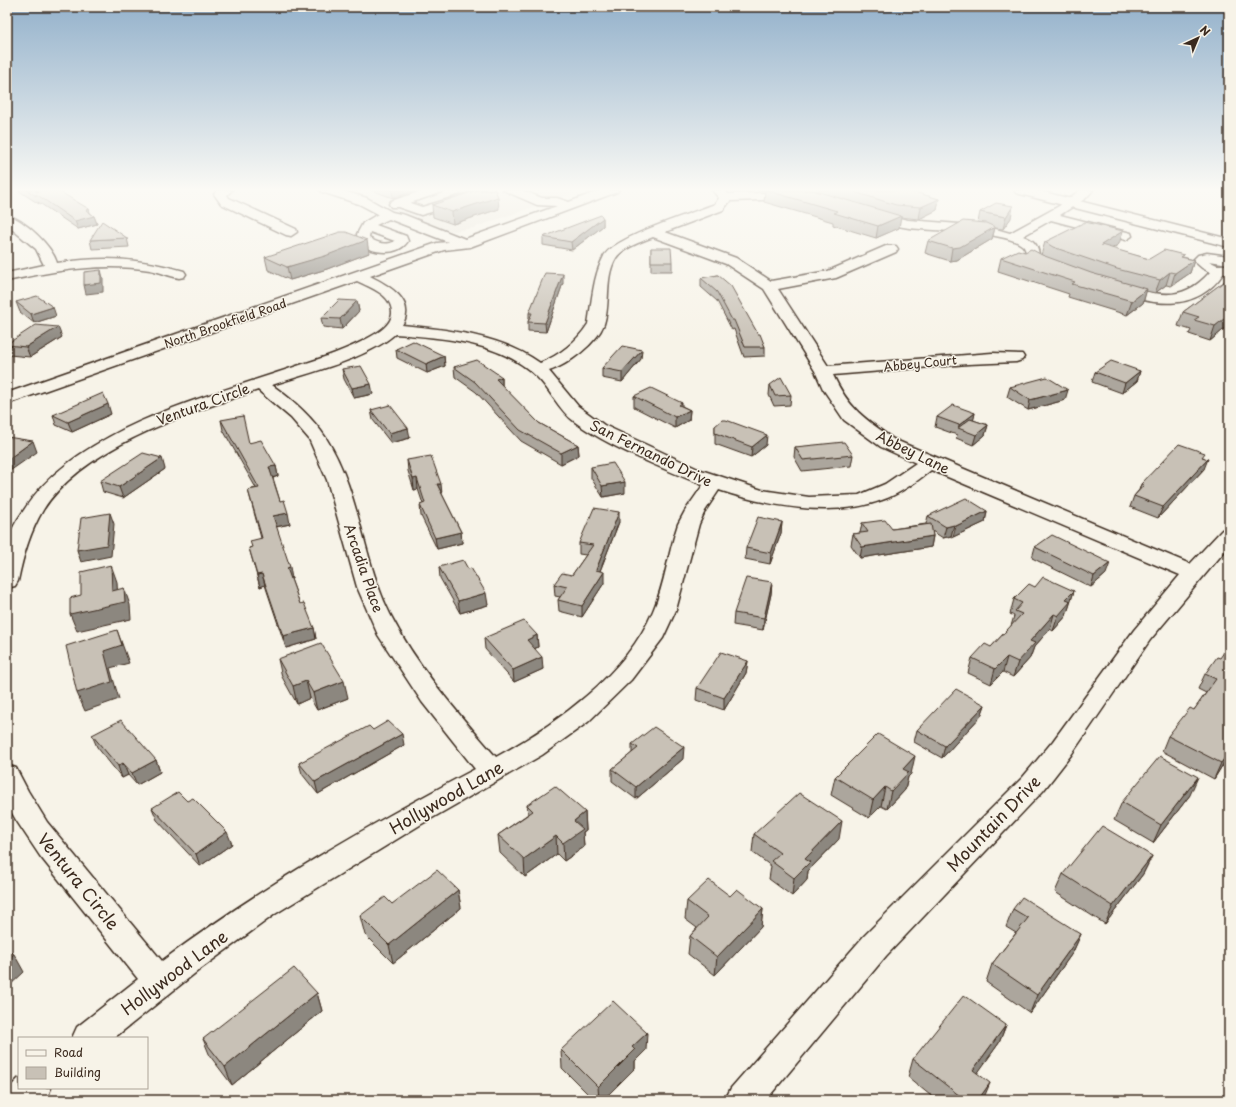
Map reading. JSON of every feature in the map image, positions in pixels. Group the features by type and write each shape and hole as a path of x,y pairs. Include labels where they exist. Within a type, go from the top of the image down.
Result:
{"street":[{"path":"34,242 50,260 51,268"},
{"name":"North Brookfield Road","path":"7,399 359,276 447,242 465,244 471,242"},
{"path":"538,369 548,366 582,344 596,324 603,274 611,255 632,242"},
{"name":"Abbey Lane","path":"678,242 731,261 769,286 823,371 831,390 842,406 861,425 887,442 929,462 1194,573"},
{"path":"1026,242 1032,248 1033,257 1066,271"},
{"path":"769,286 831,275 848,269 891,249"},
{"path":"1224,270 1204,264 1200,260 1204,257 1214,256 1229,260"},
{"path":"7,277 51,268 128,264 155,267 180,274"},
{"path":"1102,283 1149,298 1173,300 1191,294 1224,270"},
{"path":"359,276 394,297 399,308 399,316 391,330"},
{"name":"San Fernando Drive","path":"391,330 452,336 485,343 514,354 538,369 546,377 565,404 587,422 607,434 714,484 750,494 798,502 821,503 858,500 880,495 899,486 929,462"},
{"name":"Ventura Circle","path":"7,581 12,543 41,499 53,486 85,460 146,425 344,354 382,337 391,330"},
{"name":"Abbey Court","path":"823,371 899,366 964,358 1016,357"},
{"name":"Arcadia Place","path":"260,384 291,407 317,438 337,479 353,542 379,615 398,648 438,706 492,771"},
{"name":"Hollywood Lane","path":"90,1037 160,980 290,889 416,813 551,736 599,699 630,667 653,637 670,596 686,528 697,506 714,484"},
{"name":"Mountain Drive","path":"742,1100 875,946 1033,784 1054,760 1142,634 1229,534"},
{"name":"Ventura Circle","path":"7,776 15,795 35,826 129,942 144,963 160,980"},
{"path":"21,1100 33,1089"}],"building":[{"path":"311,242 363,242 325,256 287,267 265,257"},
{"path":"930,242 969,242 960,247 952,248"},
{"path":"1045,242 1106,242 1101,245 1149,259 1164,250 1184,255 1181,257 1194,260 1175,273 1170,272 1160,280 1117,269 1053,247"},
{"path":"651,248 671,248 672,262 651,262"},
{"path":"1031,249 1042,255 1091,273 1147,289 1132,301 1072,284 1075,282 1001,258 1018,250 1025,252"},
{"path":"101,270 101,283 84,285 84,272"},
{"path":"545,273 563,274 545,323 528,322 532,313 529,313"},
{"path":"718,275 731,286 758,334 760,334 765,347 745,347 734,320 732,320 717,292 701,278"},
{"path":"1229,278 1229,315 1215,326 1194,320 1199,317 1183,312"},
{"path":"37,296 53,307 31,314 16,302"},
{"path":"339,300 357,301 340,319 321,318"},
{"path":"36,325 58,327 26,347 7,345 7,344"},
{"path":"413,341 444,356 426,364 396,349"},
{"path":"622,346 642,350 622,372 602,368"},
{"path":"477,360 502,377 496,379 539,423 578,445 561,453 520,430 475,382 454,367"},
{"path":"1111,361 1140,371 1125,383 1095,372"},
{"path":"361,366 371,384 352,388 342,369"},
{"path":"781,377 791,395 775,396 770,385"},
{"path":"1047,377 1068,390 1030,400 1010,387"},
{"path":"651,388 682,403 679,405 690,410 675,417 634,396"},
{"path":"103,393 108,404 68,422 53,415"},
{"path":"390,405 408,428 389,433 371,410"},
{"path":"953,405 975,413 959,425 937,417"},
{"path":"243,416 249,443 261,440 276,466 269,467 280,501 284,500 288,513 273,516 290,567 287,568 300,604 304,603 314,628 283,636 262,574 257,575 249,548 252,547 250,541 262,538 248,490 259,488 221,420"},
{"path":"970,419 988,425 976,435 958,428"},
{"path":"722,420 726,420 767,435 752,447 715,433 715,426"},
{"path":"7,437 33,441 7,460"},
{"path":"844,442 853,455 803,460 795,447"},
{"path":"1179,444 1205,453 1202,457 1208,459 1163,507 1134,496 1144,485 1141,484"},
{"path":"143,453 162,458 119,487 100,481"},
{"path":"431,456 441,484 437,484 461,532 435,538 420,505 425,503 417,478 413,479 407,460"},
{"path":"613,463 625,482 602,486 591,467"},
{"path":"966,498 987,511 956,526 946,527 928,516"},
{"path":"594,508 619,512 596,570 604,572 582,606 558,600 567,587 554,584 562,573 572,575 593,545 579,543"},
{"path":"110,513 107,545 77,550 81,518"},
{"path":"758,517 782,522 771,553 746,548"},
{"path":"885,520 892,529 931,524 933,536 862,547 853,534 868,532 862,523"},
{"path":"1052,535 1110,563 1094,576 1035,547"},
{"path":"463,560 468,569 471,568 486,593 458,601 439,567"},
{"path":"111,565 112,591 124,588 125,602 70,614 70,598 81,595 81,572"},
{"path":"1043,577 1074,591 1066,599 1071,601 1058,616 1054,614 1030,641 1035,643 1018,662 1007,657 995,669 972,658 985,644 991,647 1022,614 1015,611 1022,603 1014,599 1029,584 1035,587"},
{"path":"746,578 772,582 764,618 734,613"},
{"path":"524,621 537,635 527,640 542,657 513,670 484,638"},
{"path":"117,630 122,645 104,651 112,682 77,693 66,646"},
{"path":"321,643 344,681 313,693 306,681 293,686 278,659"},
{"path":"1229,645 1229,752 1221,763 1168,736 1190,708 1194,710 1216,679 1205,674 1217,657 1220,658"},
{"path":"721,652 748,661 724,698 697,688"},
{"path":"956,689 985,705 945,746 917,730"},
{"path":"121,720 156,760 132,773 123,763 118,766 92,735"},
{"path":"388,721 402,734 315,782 299,763 369,726 373,730"},
{"path":"654,727 684,747 636,787 612,769 638,748 632,744"},
{"path":"878,734 915,756 903,769 909,772 891,791 885,787 873,800 835,777"},
{"path":"1160,756 1198,777 1161,825 1122,802"},
{"path":"555,786 585,812 574,821 583,829 563,843 556,836 524,859 498,835 533,811 527,805"},
{"path":"178,792 187,801 193,798 227,832 196,854 152,808"},
{"path":"799,793 842,821 805,859 810,862 794,878 771,861 780,853 754,834"},
{"path":"1102,826 1152,856 1113,906 1063,874"},
{"path":"437,870 458,890 389,945 360,916 385,897 392,904"},
{"path":"709,880 730,896 737,889 763,909 717,957 690,936 708,917 687,901"},
{"path":"1022,897 1081,934 1037,995 992,964 1028,918 1013,909"},
{"path":"7,950 14,954 7,960"},
{"path":"294,968 317,993 225,1067 203,1039"},
{"path":"964,995 1006,1025 973,1070 990,1083 978,1100 965,1100 913,1059"},
{"path":"613,1001 647,1033 632,1047 635,1050 598,1087 561,1050"}]}
